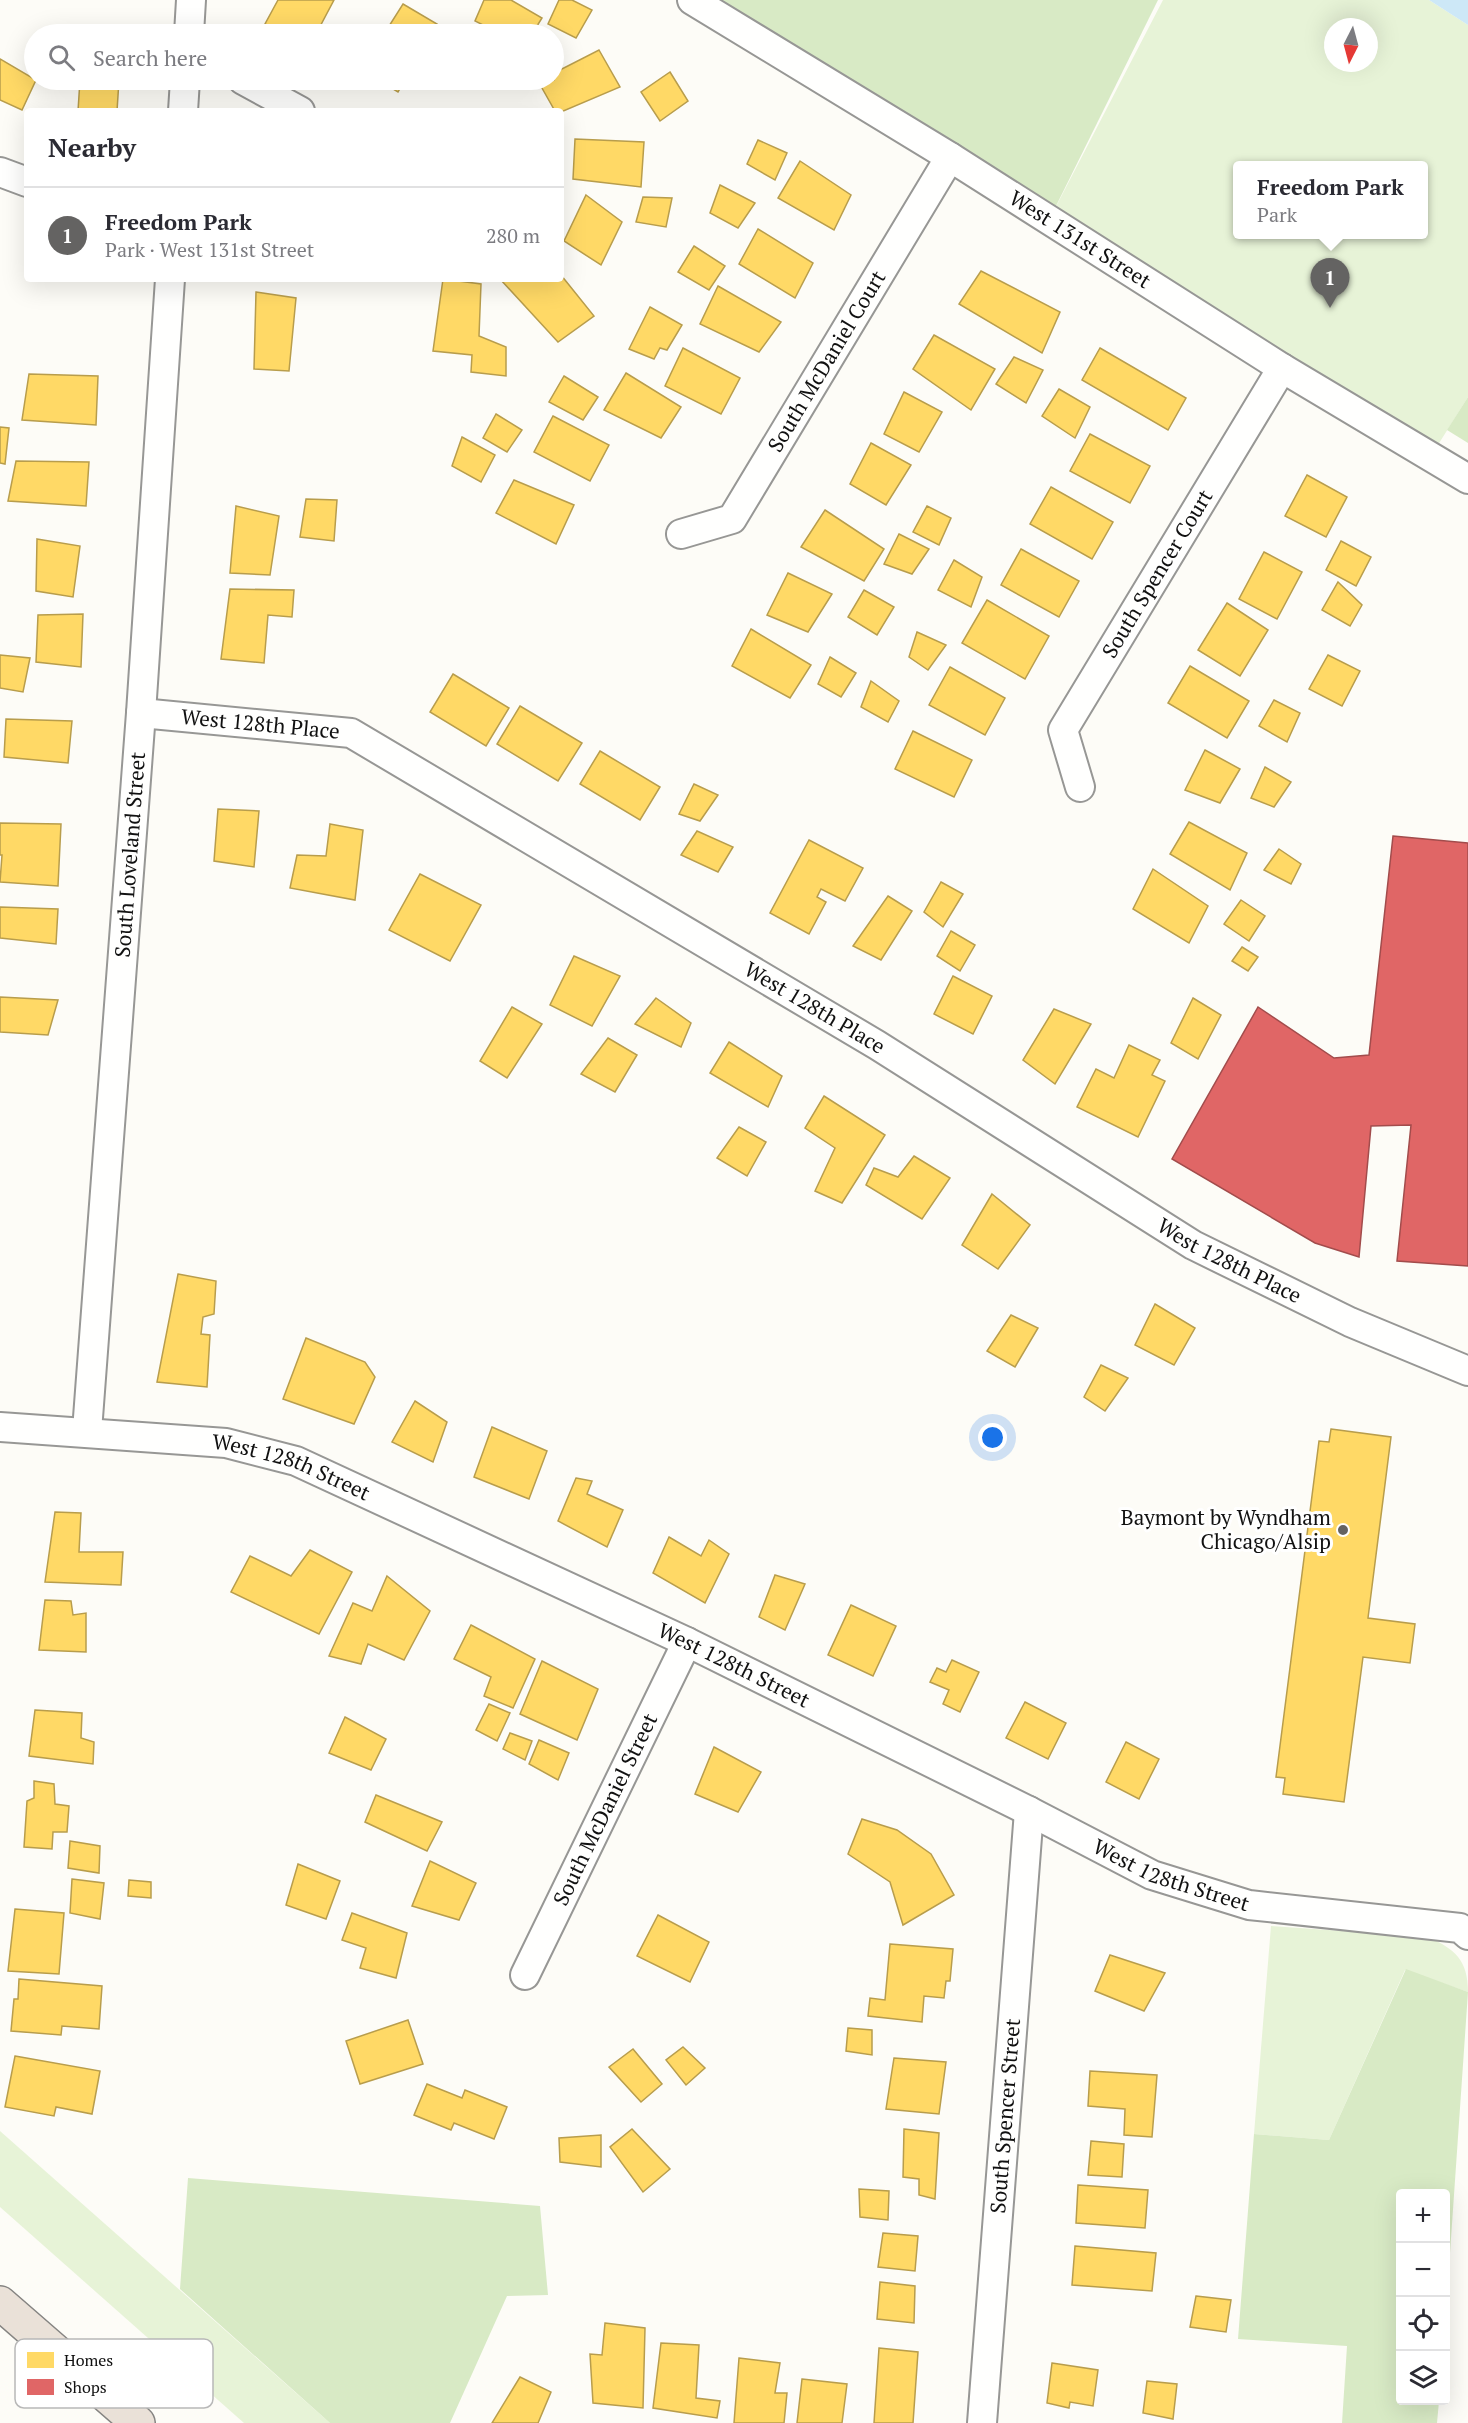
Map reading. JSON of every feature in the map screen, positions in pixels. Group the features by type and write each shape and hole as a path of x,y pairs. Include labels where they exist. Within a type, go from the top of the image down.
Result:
{"highway":[{"path":"0,2303 41,2339"},
{"path":"121,2408 138,2423"}],"street":[{"path":"190,24 191,0"},
{"name":"West 131st Street","path":"692,0 950,157 1282,368 1468,478"},
{"path":"183,108 184,90"},
{"path":"261,90 294,108"},
{"name":"South McDaniel Court","path":"681,534 732,519 950,157"},
{"path":"0,172 24,181"},
{"name":"South Loveland Street","path":"87,1431 141,713 170,282"},
{"name":"South Spencer Court","path":"1080,787 1063,730 1282,368"},
{"name":"West 128th Place","path":"141,713 351,733 877,1045 1193,1245 1350,1322 1468,1371"},
{"name":"West 128th Street","path":"0,1427 87,1431 226,1443 296,1461 687,1642 1029,1811 1152,1875 1248,1905 1465,1928"},
{"name":"South McDaniel Street","path":"525,1975 687,1642"},
{"name":"South Spencer Street","path":"982,2423 1029,1811"}],"green space":[{"path":"719,0 1158,0 1055,208"},
{"path":"1163,0 1429,0 1468,25 1468,397 1431,456 1049,220"},
{"path":"1468,397 1468,443 1447,430"},
{"path":"1271,1926 1428,1937 1453,1951 1466,1972 1468,1992 1405,1970 1329,2140 1254,2134"},
{"path":"1406,1969 1468,1992 1450,2253 1450,2189 1396,2189 1396,2405 1439,2405 1437,2423 1342,2423 1347,2346 1238,2339 1254,2134 1329,2140"},
{"path":"0,2131 330,2423 244,2423 213,2396 213,2339 149,2339 0,2207"},
{"path":"188,2178 540,2206 548,2295 507,2296 450,2423 330,2423 180,2289"}],"water":[{"path":"1429,0 1468,0 1468,25"}],"building: Homes":[{"path":"278,0 334,0 321,24 265,24"},
{"path":"484,0 511,0 542,18 538,24 481,24 475,21"},
{"path":"559,0 572,0 592,10 576,38 564,32 564,24 548,24"},
{"path":"403,4 437,24 390,24"},
{"path":"599,50 620,87 564,111 564,108 553,108 543,90 564,90 564,68"},
{"path":"0,59 24,73 24,90 31,90 22,110 0,100"},
{"path":"670,72 688,101 660,121 641,92"},
{"path":"79,90 118,90 117,108 78,108"},
{"path":"575,139 644,142 641,187 573,179"},
{"path":"758,140 787,153 775,180 747,164"},
{"path":"800,161 851,195 834,230 778,198"},
{"path":"720,185 755,203 738,228 710,213"},
{"path":"586,195 622,222 601,265 564,241"},
{"path":"643,197 672,198 666,227 636,222"},
{"path":"758,229 813,263 795,298 739,264"},
{"path":"694,246 725,266 709,290 678,272"},
{"path":"981,271 1060,312 1042,353 959,304"},
{"path":"564,279 594,316 558,342 503,282 564,282"},
{"path":"443,282 481,284 479,336 506,347 506,376 471,372 472,355 433,351"},
{"path":"718,286 781,322 759,352 700,324"},
{"path":"256,292 296,298 289,371 254,369"},
{"path":"650,307 682,325 667,350 660,348 654,359 629,349"},
{"path":"934,335 995,369 971,410 913,369"},
{"path":"683,348 740,378 721,414 665,386"},
{"path":"1100,348 1186,398 1168,430 1082,380"},
{"path":"1014,357 1043,370 1026,403 996,384"},
{"path":"626,373 681,407 661,438 604,410"},
{"path":"29,374 98,376 96,425 22,420"},
{"path":"564,376 598,397 583,420 549,402"},
{"path":"1059,389 1090,407 1075,438 1042,416"},
{"path":"904,392 942,412 919,452 884,434"},
{"path":"496,414 522,430 507,452 483,438"},
{"path":"553,416 609,445 590,481 534,452"},
{"path":"0,427 9,428 5,464 0,463"},
{"path":"1090,434 1150,466 1130,503 1070,471"},
{"path":"462,437 495,455 481,482 452,466"},
{"path":"871,443 911,465 886,505 850,484"},
{"path":"16,461 89,462 86,506 8,501"},
{"path":"1307,475 1347,497 1326,537 1285,516"},
{"path":"514,480 574,505 556,544 496,513"},
{"path":"1051,487 1113,522 1092,559 1030,524"},
{"path":"306,499 337,500 334,541 300,537"},
{"path":"236,506 279,516 270,575 230,573"},
{"path":"927,506 951,518 939,545 913,532"},
{"path":"825,510 884,549 864,581 801,547"},
{"path":"899,534 929,549 912,574 884,564"},
{"path":"37,539 80,546 73,597 36,591"},
{"path":"1341,541 1371,557 1356,586 1326,570"},
{"path":"1021,549 1079,581 1059,617 1001,585"},
{"path":"1264,552 1302,572 1277,619 1239,599"},
{"path":"954,560 982,577 971,607 938,590"},
{"path":"788,573 832,594 808,632 767,615"},
{"path":"1338,582 1362,605 1350,626 1322,610"},
{"path":"230,589 294,590 292,617 268,615 264,663 221,659"},
{"path":"864,590 894,607 877,635 848,617"},
{"path":"987,600 1049,636 1025,679 962,643"},
{"path":"1227,603 1268,630 1240,676 1198,650"},
{"path":"83,614 81,667 36,662 38,615"},
{"path":"751,629 811,665 790,698 732,666"},
{"path":"917,632 946,645 928,670 909,657"},
{"path":"0,655 30,658 23,692 0,688"},
{"path":"1328,655 1360,671 1342,706 1309,689"},
{"path":"830,657 856,673 841,697 818,684"},
{"path":"1190,666 1249,701 1227,738 1168,703"},
{"path":"950,667 1005,698 985,735 929,705"},
{"path":"453,674 509,708 486,746 430,712"},
{"path":"871,681 899,701 888,722 861,707"},
{"path":"1274,700 1300,713 1287,742 1259,726"},
{"path":"520,706 582,743 558,781 497,744"},
{"path":"6,719 72,721 68,763 4,757"},
{"path":"913,731 972,760 954,797 895,769"},
{"path":"1205,750 1240,769 1220,803 1185,790"},
{"path":"600,751 660,787 640,820 580,784"},
{"path":"1265,767 1291,782 1274,807 1251,798"},
{"path":"694,784 718,795 700,821 679,814"},
{"path":"218,809 259,811 254,867 214,861"},
{"path":"1189,822 1247,853 1230,890 1170,854"},
{"path":"0,823 61,824 58,886 0,882 2,855 0,855"},
{"path":"330,824 363,830 355,900 290,888 297,855 326,856"},
{"path":"697,831 733,847 718,872 681,855"},
{"path":"809,840 863,868 845,901 821,889 817,897 826,902 809,934 770,913"},
{"path":"1279,849 1301,864 1291,884 1264,870"},
{"path":"1153,869 1208,906 1189,943 1133,909"},
{"path":"420,874 481,905 450,961 389,930"},
{"path":"941,882 963,894 943,927 924,912"},
{"path":"888,896 912,911 881,960 853,946"},
{"path":"1241,900 1265,916 1249,941 1224,924"},
{"path":"0,907 58,909 56,944 0,938"},
{"path":"951,931 975,945 960,971 937,956"},
{"path":"1242,947 1258,957 1248,971 1232,961"},
{"path":"574,956 620,976 592,1026 550,1005"},
{"path":"953,976 992,996 973,1034 934,1014"},
{"path":"0,997 58,1000 48,1035 0,1032"},
{"path":"656,998 691,1023 681,1047 635,1024"},
{"path":"1193,998 1221,1015 1198,1059 1171,1043"},
{"path":"512,1007 542,1024 507,1078 480,1061"},
{"path":"1054,1009 1091,1024 1055,1084 1023,1060"},
{"path":"608,1038 637,1055 615,1092 581,1074"},
{"path":"729,1042 782,1076 768,1107 710,1073"},
{"path":"1129,1045 1160,1060 1152,1075 1165,1081 1138,1137 1077,1107 1096,1069 1114,1078"},
{"path":"824,1096 885,1135 842,1203 815,1191 835,1148 805,1128"},
{"path":"739,1127 766,1142 747,1176 717,1158"},
{"path":"914,1156 950,1178 922,1219 866,1185 874,1168 898,1177"},
{"path":"992,1194 1030,1225 998,1269 962,1245"},
{"path":"178,1274 216,1281 214,1314 203,1317 201,1334 210,1335 207,1387 157,1382"},
{"path":"1155,1304 1195,1328 1174,1365 1135,1345"},
{"path":"1011,1315 1038,1328 1015,1367 987,1351"},
{"path":"306,1338 365,1362 375,1377 354,1424 283,1399"},
{"path":"1101,1365 1128,1378 1105,1411 1084,1397"},
{"path":"415,1401 447,1422 433,1462 392,1442"},
{"path":"492,1427 547,1451 529,1499 474,1477"},
{"name":"Baymont by Wyndham Chicago/Alsip","path":"1331,1429 1391,1437 1368,1618 1415,1624 1410,1663 1363,1657 1344,1802 1283,1794 1285,1778 1276,1777 1319,1441 1329,1442"},
{"path":"576,1478 592,1481 587,1494 623,1510 607,1547 558,1521"},
{"path":"55,1512 81,1513 79,1552 123,1552 121,1585 45,1582"},
{"path":"669,1537 701,1556 709,1540 729,1554 705,1603 653,1573"},
{"path":"310,1550 352,1572 319,1634 231,1592 250,1556 291,1576"},
{"path":"775,1575 805,1584 785,1630 759,1617"},
{"path":"387,1576 430,1611 404,1660 368,1644 361,1664 329,1656 353,1603 372,1611"},
{"path":"45,1600 71,1601 73,1615 86,1613 86,1652 39,1650"},
{"path":"851,1605 896,1626 873,1676 828,1655"},
{"path":"471,1625 535,1659 513,1708 484,1696 491,1677 454,1659"},
{"path":"952,1660 979,1672 960,1712 943,1704 949,1690 930,1682 937,1668 946,1672"},
{"path":"542,1661 598,1689 577,1740 520,1714"},
{"path":"1025,1702 1066,1723 1048,1759 1006,1738"},
{"path":"489,1704 510,1713 497,1741 476,1730"},
{"path":"35,1710 82,1713 81,1738 94,1742 93,1764 29,1756"},
{"path":"345,1717 386,1739 371,1770 329,1753"},
{"path":"510,1733 532,1741 525,1760 503,1749"},
{"path":"539,1740 569,1753 558,1780 529,1764"},
{"path":"1126,1742 1159,1759 1139,1799 1106,1782"},
{"path":"714,1747 761,1772 738,1812 695,1794"},
{"path":"34,1781 54,1784 55,1804 69,1806 67,1832 53,1832 52,1849 24,1847 27,1801 34,1798"},
{"path":"376,1795 442,1822 427,1851 365,1822"},
{"path":"862,1819 897,1830 931,1854 954,1895 903,1925 890,1882 848,1854"},
{"path":"70,1841 100,1846 99,1873 68,1868"},
{"path":"430,1861 476,1883 459,1920 412,1906"},
{"path":"298,1864 340,1881 326,1919 286,1905"},
{"path":"72,1879 104,1883 100,1919 70,1913"},
{"path":"129,1880 151,1882 151,1898 128,1896"},
{"path":"15,1909 64,1913 59,1974 8,1971"},
{"path":"352,1913 407,1933 396,1978 360,1968 366,1948 342,1940"},
{"path":"658,1915 709,1942 690,1982 637,1956"},
{"path":"890,1944 953,1949 950,1981 946,1981 944,1998 924,1996 922,2022 868,2016 870,1998 885,2000"},
{"path":"1110,1955 1165,1973 1144,2011 1095,1991"},
{"path":"19,1979 102,1986 99,2029 62,2026 61,2035 11,2031 14,1999 18,1999"},
{"path":"408,2020 423,2064 360,2084 346,2041"},
{"path":"848,2028 872,2030 872,2055 846,2051"},
{"path":"683,2047 705,2068 686,2085 666,2060"},
{"path":"633,2049 662,2084 641,2102 609,2067"},
{"path":"15,2056 100,2071 92,2114 56,2107 54,2116 5,2107"},
{"path":"894,2058 946,2062 939,2114 886,2109"},
{"path":"1090,2071 1157,2075 1152,2137 1124,2135 1125,2109 1088,2106"},
{"path":"427,2084 462,2098 465,2090 507,2107 494,2139 454,2123 451,2130 414,2115"},
{"path":"632,2129 670,2169 643,2192 610,2147"},
{"path":"904,2129 939,2133 935,2199 919,2195 919,2179 903,2177"},
{"path":"601,2135 601,2167 560,2162 559,2138"},
{"path":"1091,2141 1124,2144 1122,2177 1088,2175"},
{"path":"1078,2185 1148,2190 1145,2228 1076,2223"},
{"path":"859,2189 889,2191 888,2220 860,2217"},
{"path":"883,2233 918,2236 915,2271 878,2267"},
{"path":"1075,2246 1156,2253 1152,2291 1072,2285"},
{"path":"880,2282 915,2286 914,2323 877,2319"},
{"path":"1196,2296 1231,2300 1226,2332 1190,2327"},
{"path":"605,2323 645,2328 643,2408 593,2403 590,2354 602,2355"},
{"path":"661,2343 699,2345 696,2398 720,2401 717,2418 653,2408"},
{"path":"879,2348 918,2352 913,2423 874,2423"},
{"path":"739,2358 780,2363 775,2393 787,2393 784,2423 734,2423"},
{"path":"1052,2363 1098,2370 1093,2406 1070,2402 1069,2408 1047,2403"},
{"path":"520,2377 551,2392 538,2423 492,2423"},
{"path":"802,2379 847,2384 842,2423 797,2423"},
{"path":"1147,2381 1177,2384 1173,2419 1143,2413"}],"building: Shops":[{"path":"1393,836 1468,843 1468,1266 1397,1261 1411,1125 1371,1126 1359,1257 1315,1243 1172,1159 1258,1007 1334,1058 1369,1055"}],"place":[{"name":"Freedom Park","path":"1330,308"},
{"name":"Baymont by Wyndham Chicago/Alsip","path":"1343,1530"}]}
